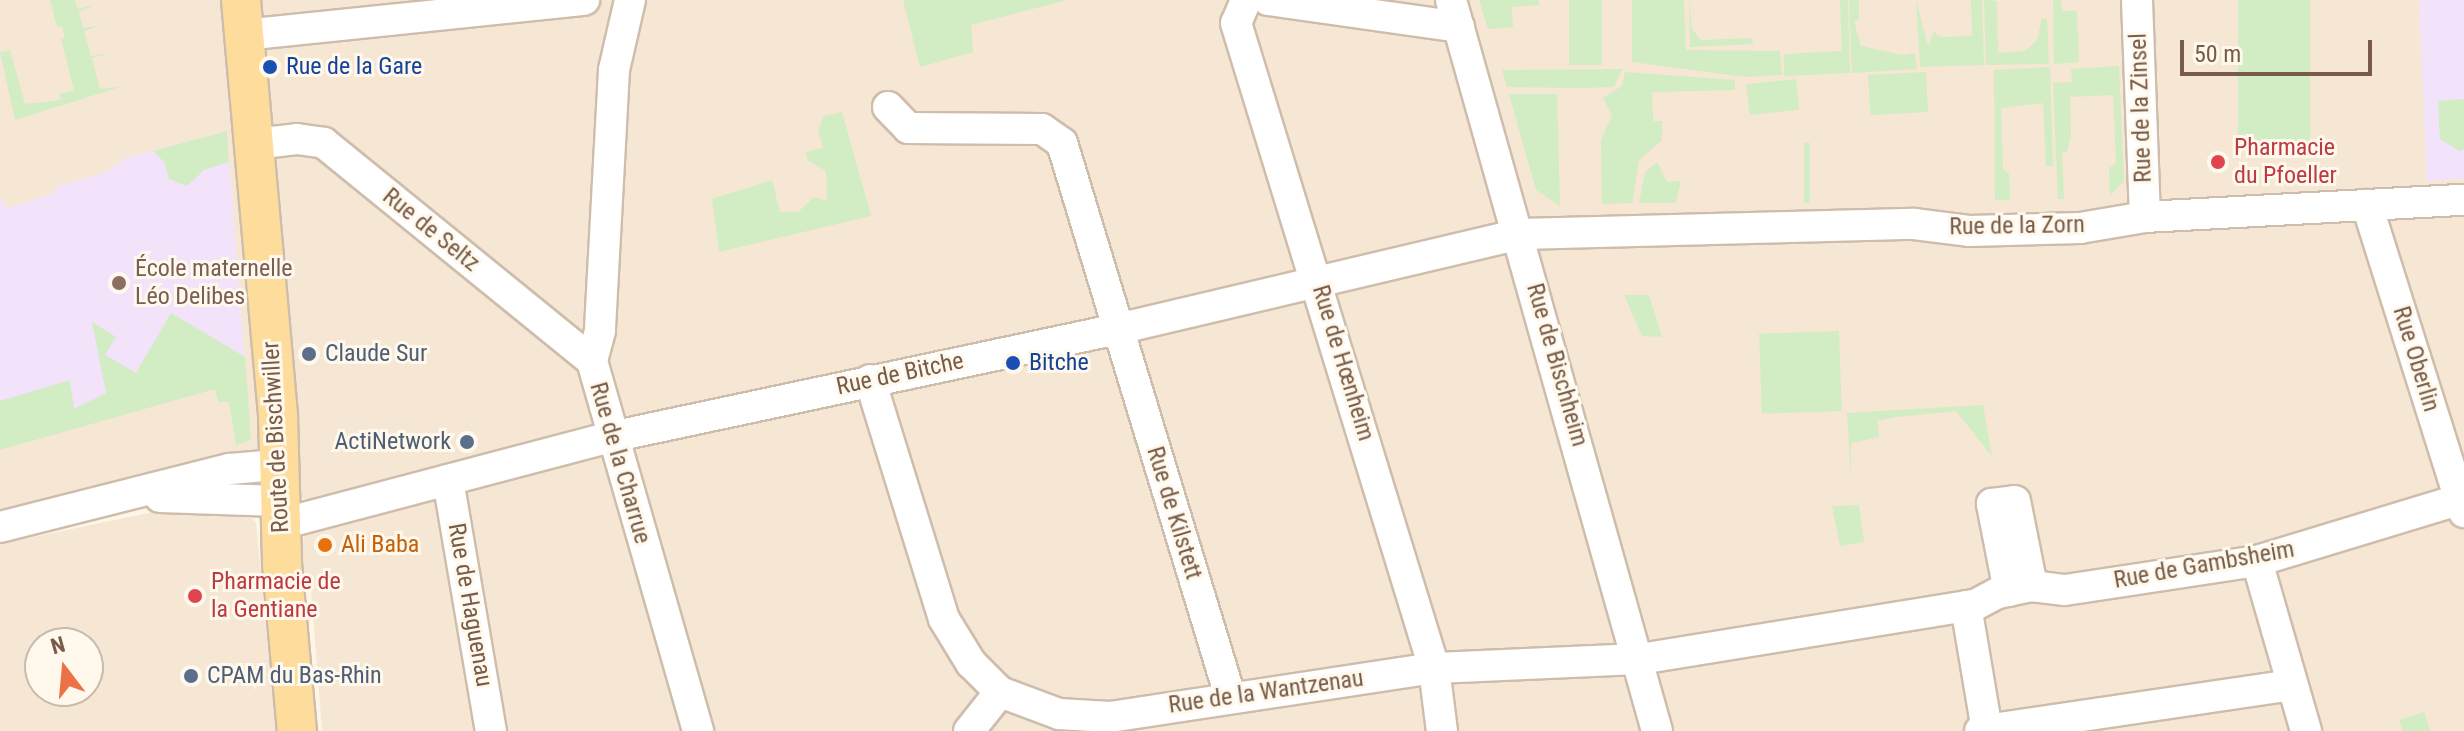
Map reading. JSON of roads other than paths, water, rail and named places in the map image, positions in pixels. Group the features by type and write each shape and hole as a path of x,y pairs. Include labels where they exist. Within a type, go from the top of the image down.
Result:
{"main road":[{"name":"Route de Bischwiller","path":"243,17 297,731"}],"street":[{"path":"243,17 584,0"},
{"name":"Rue de la Charrue","path":"630,0 614,70 600,331 592,361 611,437 698,731"},
{"name":"Rue de Hœnheim","path":"1246,0 1236,23 1319,282 1434,668 1442,731"},
{"path":"1268,0 1455,13"},
{"name":"Rue de la Zinsel","path":"2137,0 2145,217"},
{"name":"Rue de Bischheim","path":"1455,13 1521,234 1640,659 1657,731"},
{"name":"Rue de Kilstett","path":"888,107 908,128 1042,129 1062,143 1230,696"},
{"name":"Rue de Seltz","path":"254,144 297,139 324,143 592,361"},
{"name":"Rue de la Zorn","path":"1521,234 1914,224 1969,231 2080,228 2145,217 2464,200"},
{"name":"Rue Oberlin","path":"2367,205 2463,504"},
{"name":"Rue de Bitche","path":"0,527 230,469 279,496 448,480 611,437 1118,329 1521,234"},
{"name":"Rue de la Wantzenau","path":"870,380 944,619 971,663 1000,692 1059,714 1110,717 1230,696 1434,668 1640,659"},
{"name":"Rue de Haguenau","path":"448,480 491,731"},
{"name":"Rue de Gambsheim","path":"1640,659 1966,606 2020,588 2065,590 2257,561 2463,504"},
{"path":"2257,561 2306,731"},
{"path":"1966,606 1987,730"},
{"path":"1980,731 2292,685"},
{"path":"969,731 1000,692"}],"place":[{"name":"Rue de la Gare","path":"270,67"},
{"name":"Pharmacie du Pfoeller","path":"2218,162"},
{"name":"École maternelle Léo Delibes","path":"119,283"},
{"name":"Claude Sur","path":"309,354"},
{"name":"Bitche","path":"1013,363"},
{"name":"ActiNetwork","path":"467,442"},
{"name":"Ali Baba","path":"325,545"},
{"name":"Pharmacie de la Gentiane","path":"195,596"},
{"name":"CPAM du Bas-Rhin","path":"191,676"}]}
